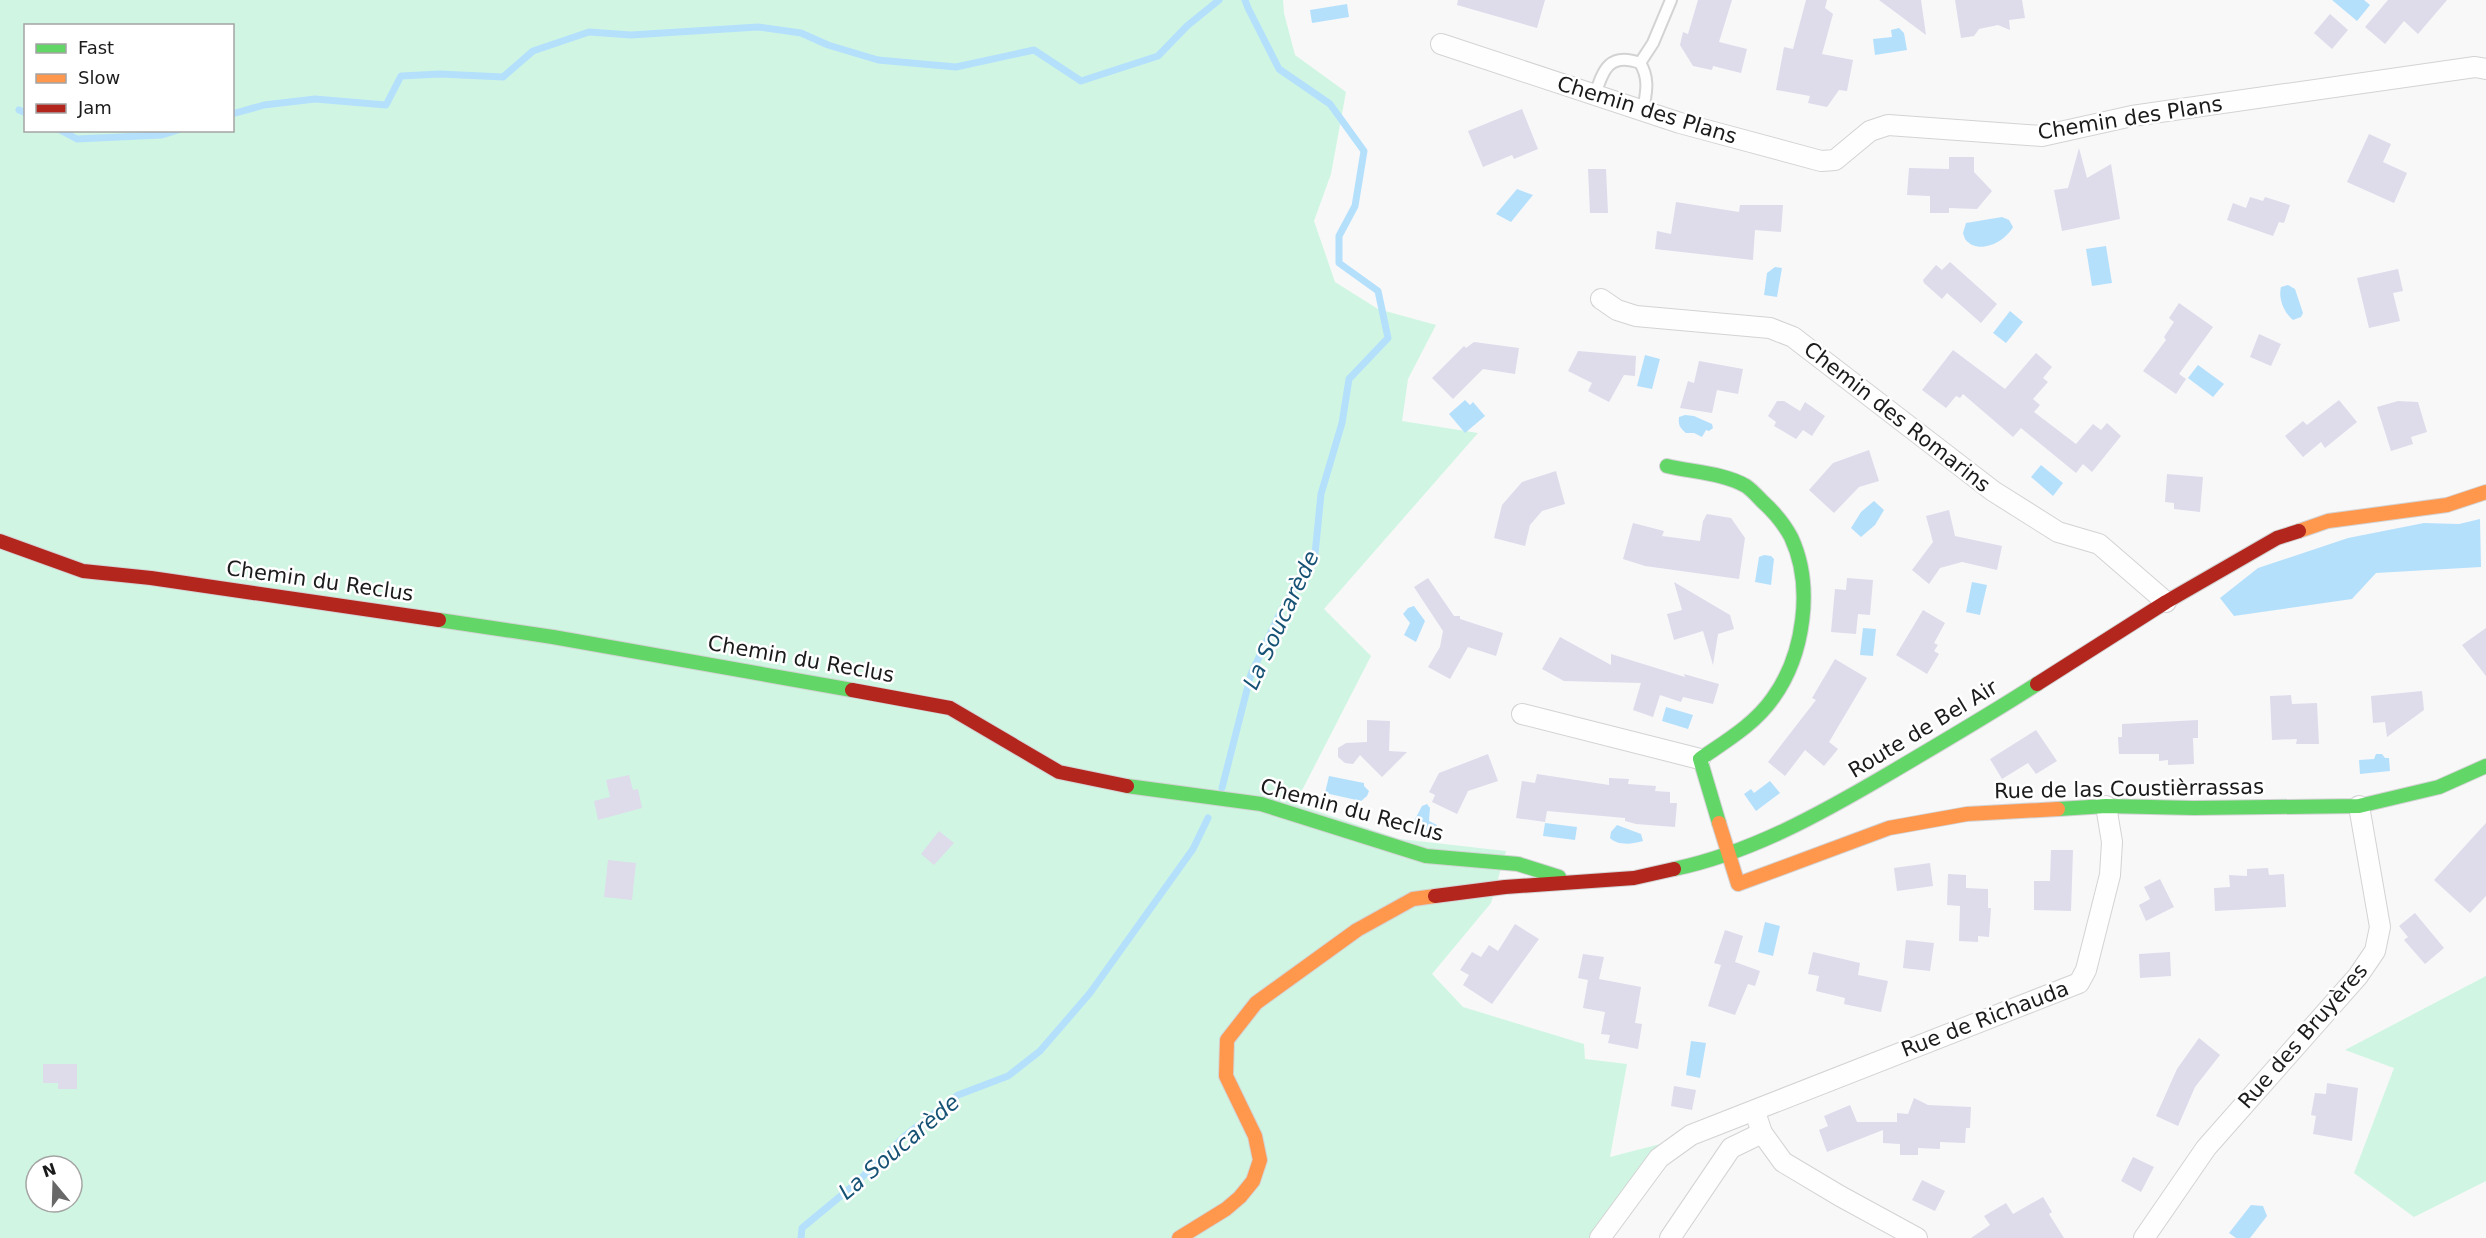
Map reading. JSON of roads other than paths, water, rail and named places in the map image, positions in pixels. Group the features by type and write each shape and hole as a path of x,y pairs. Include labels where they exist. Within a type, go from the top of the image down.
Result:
{"street":[{"name":"Chemin des Plans","path":"1441,44 1680,123 1821,161 1835,160 1870,131 1888,124 2042,136 2132,116 2475,67 2486,69"},
{"name":"Chemin des Romarins","path":"1601,299 1617,310 1636,316 1770,328 1793,337 1993,491 2058,532 2099,544 2166,602"},
{"path":"1666,465 1745,485 1778,515 1794,544 1801,576 1802,603 1799,636 1790,669 1772,699 1748,724 1700,759"},
{"name":"Route de Bel Air","path":"1179,1238 1226,1209 1240,1197 1253,1181 1260,1160 1255,1136 1227,1076 1227,1040 1256,1003 1357,930 1413,899 1505,887 1634,878 1685,867 1728,854 1822,813 1972,725 2166,602 2277,538 2328,521 2447,505 2486,492"},
{"name":"Chemin du Reclus","path":"0,541 83,571 151,578 553,637 950,708 1059,772 1120,785 1261,804 1425,856 1518,864 1574,882"},
{"path":"1522,714 1700,759"},
{"path":"1700,759 1728,854"},
{"name":"Rue de las Coustièrrassas","path":"1728,854 1738,884 1889,828 1967,814 2106,806 2194,808 2359,806 2439,787 2486,766"},
{"name":"Rue de Richauda","path":"1600,1238 1659,1158 1691,1135 1755,1112 1910,1048 2079,983 2086,970 2110,875 2112,842 2106,806"},
{"name":"Rue des Bruyères","path":"2144,1238 2206,1148 2358,976 2375,951 2380,927 2359,806"},
{"path":"1755,1112 1762,1132 1783,1161 1840,1196 1917,1238"},
{"path":"1670,1238 1731,1148 1762,1132"}],"lane":[{"path":"1640,63 1657,35 1671,0"},
{"path":"1595,95 1606,67 1628,58 1640,63 1646,72 1648,83 1643,111"}],"water":[{"path":"2332,0 2364,0 2370,5 2357,21"},
{"path":"1347,4 1349,17 1312,23 1310,10"},
{"path":"1899,28 1904,33 1907,50 1875,55 1873,39 1892,37 1891,30"},
{"path":"1517,189 1533,195 1511,222 1496,214"},
{"path":"2002,217 2009,220 2013,227 1998,242 1984,247 1970,244 1965,239 1963,233 1966,223"},
{"path":"2106,246 2112,283 2092,286 2086,249"},
{"path":"1775,267 1782,268 1777,297 1764,295 1767,273"},
{"path":"2288,285 2295,289 2303,313 2301,317 2293,320 2284,309 2280,296 2281,287"},
{"path":"2010,311 2023,322 2006,343 1993,333"},
{"path":"1645,355 1660,359 1652,389 1637,386"},
{"path":"2198,365 2224,384 2213,397 2188,378"},
{"path":"1465,400 1470,405 1473,402 1485,416 1465,433 1449,414"},
{"path":"1694,416 1712,424 1713,428 1706,430 1702,437 1694,433 1686,433 1679,422 1679,417"},
{"path":"2041,465 2063,483 2053,496 2031,477"},
{"path":"1874,501 1884,510 1875,525 1861,537 1851,528 1861,512"},
{"path":"2480,519 2481,567 2376,573 2352,599 2234,616 2220,598 2258,568 2348,538 2424,523 2459,524"},
{"path":"1764,555 1774,559 1771,585 1755,582 1759,557"},
{"path":"1972,582 1987,585 1980,615 1966,612"},
{"path":"1414,606 1425,621 1416,642 1404,635 1410,623 1403,614 1408,608"},
{"path":"1863,628 1876,629 1873,656 1860,655"},
{"path":"1666,707 1693,715 1688,729 1662,721"},
{"path":"2376,754 2389,758 2390,771 2360,774 2359,760 2374,759"},
{"path":"1329,776 1364,783 1369,791 1367,796 1361,801 1325,793"},
{"path":"1770,781 1780,793 1756,811 1744,794 1751,789 1754,793"},
{"path":"1427,804 1430,808 1429,821 1437,825 1437,831 1434,833 1416,827 1414,821 1422,806"},
{"path":"1545,823 1577,827 1575,840 1543,836"},
{"path":"1617,825 1641,834 1643,841 1626,844 1613,841 1610,838 1611,832"},
{"path":"1765,922 1780,926 1773,956 1758,952"},
{"path":"1691,1041 1706,1043 1700,1078 1686,1075"},
{"path":"2251,1205 2263,1206 2267,1216 2250,1238 2236,1238 2229,1233"}],"waterway":[{"path":"234,113 264,105 315,99 386,105 401,76 440,74 503,77 533,51 589,32 631,35 758,27 801,33 828,45 878,60 956,67 1034,50 1081,81 1158,56 1187,26 1219,0"},
{"name":"La Soucarède","path":"1222,788 1251,674 1281,611 1315,554 1321,494 1342,423 1349,379 1388,338 1378,291 1339,263 1339,236 1355,206 1364,151 1330,104 1279,69 1245,0"},
{"path":"19,110 24,112"},
{"path":"64,132 77,139 162,135 172,132"},
{"name":"La Soucarède","path":"801,1238 802,1228 854,1185 906,1135 958,1095 1008,1076 1040,1051 1090,993 1193,849 1208,818"}]}
